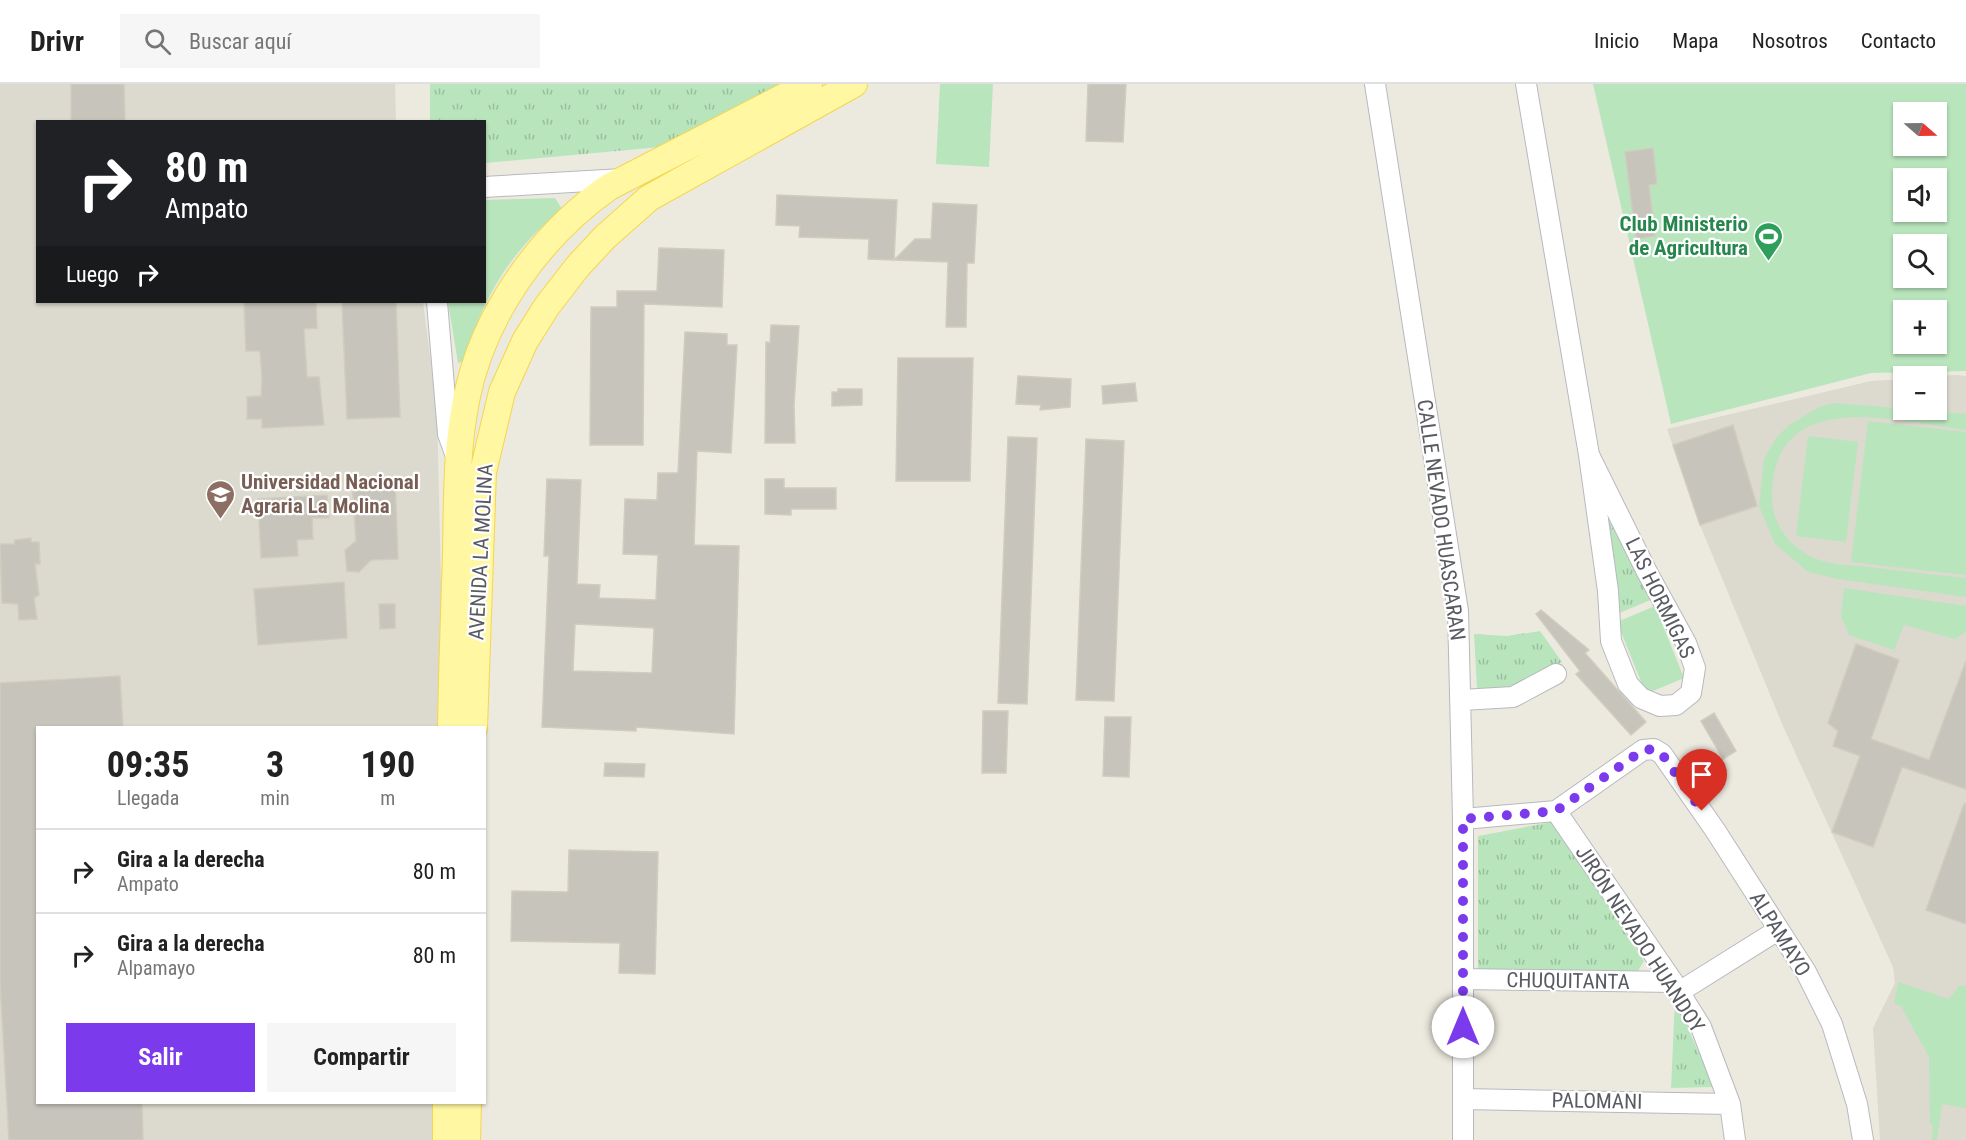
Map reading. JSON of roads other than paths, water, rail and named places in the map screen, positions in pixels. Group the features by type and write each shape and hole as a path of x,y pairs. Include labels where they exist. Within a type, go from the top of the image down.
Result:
{"main road":[{"name":"AVENIDA LA MOLINA","path":"451,726 458,462 465,402 481,348 508,296 558,231 594,198 625,179 809,84"},
{"name":"AVENIDA LA MOLINA","path":"474,726 483,472 502,392 525,341 578,266 605,237 649,198 854,84"},
{"path":"625,179 638,185 649,198"},
{"path":"458,462 469,470 483,472"},
{"path":"446,1104 446,1140"},
{"path":"467,1140 468,1104"}],"street":[{"name":"CALLE NEVADO HUASCARAN","path":"1375,84 1458,611 1462,700 1463,1140"},
{"name":"LAS HORMIGAS","path":"1526,84 1589,455 1608,591 1611,642 1628,684 1641,698 1660,706 1676,705 1691,693 1695,668 1686,643 1647,572 1589,455"},
{"path":"486,187 625,179"},
{"path":"437,303 448,434 458,462"},
{"path":"1462,700 1513,697 1556,674"},
{"name":"ALPAMAYO","path":"1556,811 1643,750 1654,749 1662,754 1715,830 1806,972 1832,1024 1857,1104 1863,1140"},
{"path":"1463,819 1556,811"},
{"name":"JIRÓN NEVADO HUANDOY","path":"1556,811 1676,987 1701,1028 1730,1104 1735,1140"},
{"path":"1676,987 1778,930"},
{"name":"CHUQUITANTA","path":"1464,979 1676,987"},
{"name":"PALOMANI","path":"1463,1099 1730,1104"}],"place":[{"name":"Club Ministerio de Agricultura","path":"1769,262"},
{"name":"Universidad Nacional Agraria La Molina","path":"220,520"}]}
